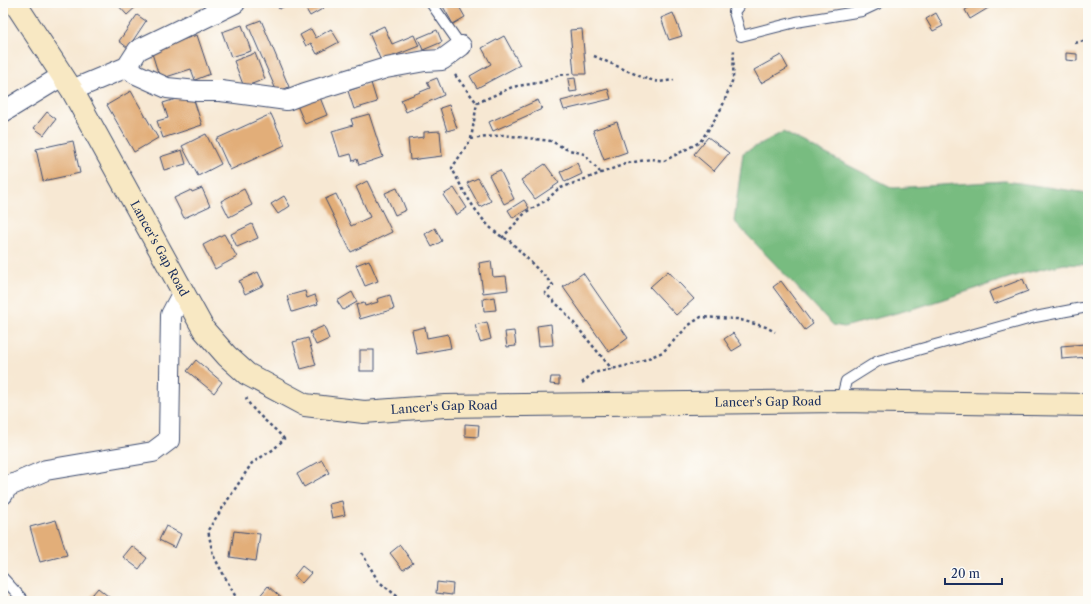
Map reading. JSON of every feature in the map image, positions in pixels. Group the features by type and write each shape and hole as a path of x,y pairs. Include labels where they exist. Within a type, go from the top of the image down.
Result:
{"main road":[{"name":"Lancer's Gap Road","path":"15,3 67,83 204,330 227,356 247,374 305,404 364,412 445,406 842,401 1088,405"}],"street":[{"path":"3,112 67,83 127,67 138,50 235,3"},
{"path":"127,67 136,74 167,88 197,91 221,90 287,100 386,68 425,61 442,60 460,46"},
{"path":"3,494 7,487 46,470 153,452 170,440 171,315 184,292"}],"lane":[{"path":"431,3 460,46"},
{"path":"741,3 734,12 741,36 796,22 862,11 879,3"},
{"path":"842,401 846,381 878,361 1035,317 1082,308"},
{"path":"3,578 24,601"}],"path":[{"path":"502,238 526,212 547,200 558,189 600,172 628,163 651,159 664,161 700,142 722,107 733,79 734,46 741,36"},
{"path":"1074,43 1088,40"},
{"path":"594,56 644,78 659,82 674,80"},
{"path":"442,60 477,103 471,139 452,168 463,192 485,221 502,238 509,240 553,285 545,293 563,310 612,369"},
{"path":"477,103 487,97 512,87 544,82 559,76 570,74"},
{"path":"471,139 503,135 551,141 566,149 584,154 600,172"},
{"path":"575,405 578,387 593,372 634,364 663,352 689,325 701,317 737,319 766,327 775,332"},
{"path":"238,601 213,555 208,530 252,463 274,449 284,439 275,427 264,420 246,399 247,374"},
{"path":"362,553 378,581 403,601"}],"green space":[{"path":"783,132 893,188 1005,181 1088,193 1088,265 1064,264 1021,274 919,307 844,327 833,325 734,221 743,153"}],"building":[{"path":"116,3 136,3 138,5 127,15"},
{"path":"276,3 288,3 289,4 279,9"},
{"path":"320,3 324,8 310,16 303,4"},
{"path":"441,3 457,3 465,17 453,24"},
{"path":"977,3 995,4 970,19 965,10"},
{"path":"673,13 682,36 669,40 661,18"},
{"path":"936,13 943,26 933,31 926,19"},
{"path":"137,15 146,21 128,48 119,41"},
{"path":"261,20 289,87 277,92 248,25"},
{"path":"242,25 251,51 231,57 222,32"},
{"path":"384,26 392,44 414,35 419,46 381,61 369,33"},
{"path":"311,29 316,38 331,29 339,42 317,54 311,43 306,46 300,35"},
{"path":"582,29 586,74 574,74 570,30"},
{"path":"437,30 442,42 423,50 418,38"},
{"path":"197,35 210,74 195,80 191,69 160,79 151,50"},
{"path":"504,36 520,65 477,88 470,76 491,64 482,48"},
{"path":"255,53 265,79 244,87 234,61"},
{"path":"1066,53 1077,54 1077,61 1066,60"},
{"path":"781,55 788,68 761,83 754,70"},
{"path":"437,78 444,95 406,112 401,100 430,88 427,82"},
{"path":"575,78 577,91 570,92 568,79"},
{"path":"371,83 377,102 354,109 348,91"},
{"path":"608,89 611,99 564,110 561,101"},
{"path":"131,91 158,138 134,152 107,105"},
{"path":"192,94 202,125 163,138 157,121 168,118 163,103"},
{"path":"319,95 327,115 305,124 296,103"},
{"path":"538,100 542,109 493,131 489,122"},
{"path":"449,105 457,128 447,131 440,108"},
{"path":"47,112 56,119 44,135 34,128"},
{"path":"271,114 285,145 230,170 216,139"},
{"path":"369,114 383,157 359,165 357,159 353,161 351,154 340,157 332,131 353,125 351,119"},
{"path":"617,122 627,152 604,160 593,130"},
{"path":"440,131 442,156 410,160 408,139 424,137 424,132"},
{"path":"206,134 221,164 198,176 182,146"},
{"path":"708,137 729,153 714,171 694,154"},
{"path":"73,141 80,173 43,181 36,149"},
{"path":"182,150 186,164 164,170 160,157"},
{"path":"577,163 582,174 565,182 560,172"},
{"path":"545,164 559,183 535,199 521,180"},
{"path":"500,170 514,199 504,204 489,175"},
{"path":"478,178 491,201 480,207 467,183"},
{"path":"367,181 392,232 351,252 325,199 336,194 351,226 370,217 356,187"},
{"path":"202,188 210,206 184,218 174,198 191,190 192,192"},
{"path":"397,188 406,210 395,215 385,193"},
{"path":"454,188 467,208 456,215 443,195"},
{"path":"244,189 252,205 229,217 221,201"},
{"path":"284,196 290,206 278,214 271,204"},
{"path":"524,200 529,208 513,218 508,210"},
{"path":"252,224 258,238 237,247 231,234"},
{"path":"435,228 442,241 432,247 425,234"},
{"path":"224,234 237,257 215,269 203,245"},
{"path":"369,260 378,281 365,286 356,265"},
{"path":"491,261 493,277 506,276 508,290 483,293 479,263"},
{"path":"668,271 694,299 676,315 650,287"},
{"path":"258,272 264,285 245,294 239,281"},
{"path":"583,273 628,338 609,352 563,287"},
{"path":"1023,279 1028,291 994,304 989,292"},
{"path":"781,281 813,324 805,330 773,287"},
{"path":"305,291 307,298 315,295 318,304 292,312 287,296"},
{"path":"352,292 357,302 343,310 337,301"},
{"path":"390,295 394,309 360,319 356,305 364,303 365,306 378,302 377,299"},
{"path":"494,297 496,310 484,311 483,299"},
{"path":"487,322 491,339 480,342 475,325"},
{"path":"551,324 553,345 539,346 537,326"},
{"path":"324,326 329,339 316,345 310,332"},
{"path":"425,327 427,338 448,334 451,348 417,354 412,330"},
{"path":"514,331 516,346 507,347 505,332"},
{"path":"733,333 742,345 732,351 724,339"},
{"path":"308,338 316,365 301,369 293,342"},
{"path":"1085,344 1087,357 1062,359 1061,346"},
{"path":"360,350 374,350 374,371 360,371"},
{"path":"196,360 222,382 214,393 187,371"},
{"path":"551,377 559,377 559,385 550,384"},
{"path":"465,424 479,425 478,437 465,436"},
{"path":"322,460 329,473 304,487 297,474"},
{"path":"342,501 345,515 332,518 329,504"},
{"path":"56,520 67,555 40,562 30,527"},
{"path":"166,526 181,534 175,548 159,540"},
{"path":"234,531 260,534 256,561 230,557"},
{"path":"400,545 413,563 403,570 390,553"},
{"path":"132,546 147,558 139,569 123,557"},
{"path":"302,566 311,573 302,583 294,576"},
{"path":"437,582 453,584 452,595 436,593"},
{"path":"268,586 285,601 262,601 258,598"},
{"path":"98,588 114,601 87,601"}]}
